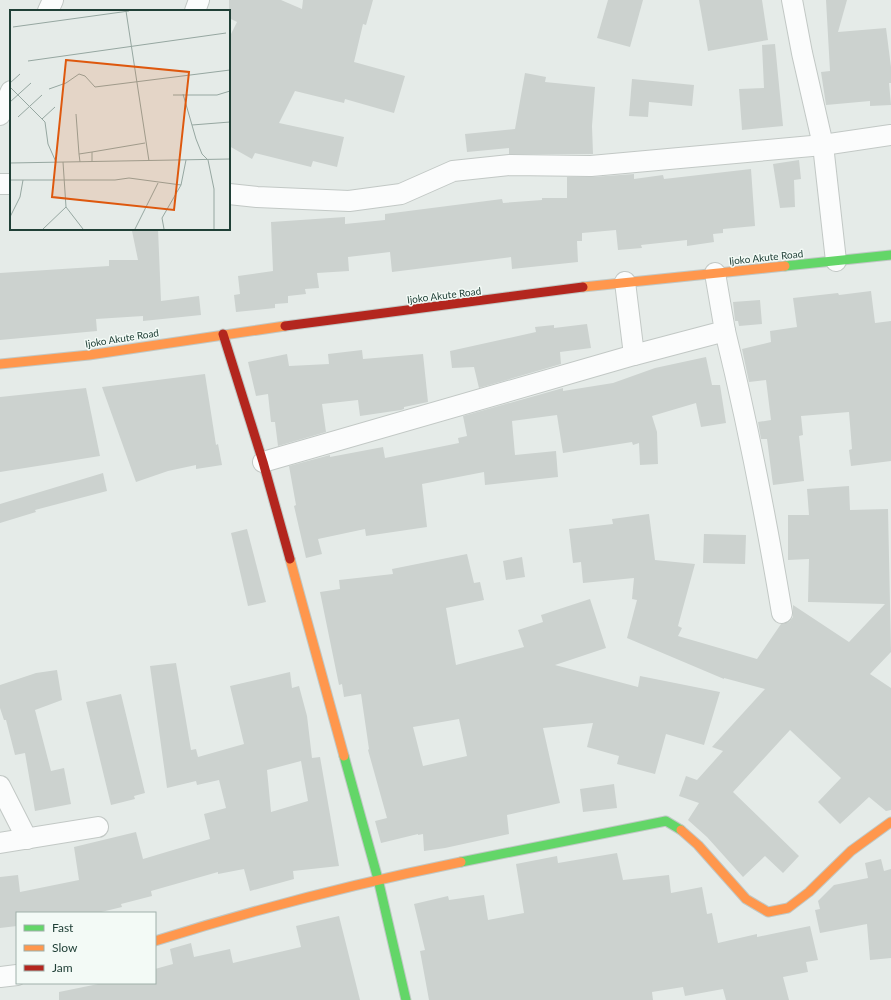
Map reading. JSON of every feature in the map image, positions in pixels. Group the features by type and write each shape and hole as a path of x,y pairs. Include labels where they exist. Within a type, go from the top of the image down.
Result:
{"street":[{"path":"48,10 53,0"},
{"path":"195,10 199,0"},
{"path":"792,0 802,53 823,145 836,261"},
{"path":"0,115 10,93"},
{"path":"230,194 257,197 349,201 401,194 453,171 510,165 591,166 823,145 891,135"},
{"name":"Ijoko Akute Road","path":"0,364 89,355 223,334 625,282 836,261 890,258"},
{"path":"715,273 725,331 746,419 767,524 782,613"},
{"path":"625,282 634,355"},
{"path":"263,462 634,355 725,331"},
{"path":"223,334 263,462 378,880 406,1000"},
{"path":"0,786 27,839"},
{"path":"156,941 218,921 378,880 666,821 678,828 698,845 746,899 768,912 788,908 809,892 851,851 876,831 891,822"},
{"path":"0,843 98,827"},
{"path":"0,977 16,975"}],"building":[{"path":"229,0 281,0 302,9 303,0 373,0 366,25 363,24 354,62 405,76 394,113 345,99 344,103 295,91 279,123 344,137 337,167 313,161 311,167 255,153 252,159 230,147 230,36 237,22 230,18"},
{"path":"608,0 643,0 630,47 597,38"},
{"path":"699,0 762,0 768,40 708,51"},
{"path":"826,0 847,0 838,32 886,28 891,67 891,83 889,83 891,105 870,106 870,101 826,105 821,72 830,71"},
{"path":"775,44 783,126 742,130 739,89 764,88 762,45"},
{"path":"525,73 546,77 545,82 595,87 592,126 593,154 509,154 509,148 467,152 465,134 515,129"},
{"path":"632,79 694,85 692,106 649,102 648,117 629,116"},
{"path":"799,160 801,179 794,180 795,207 780,208 773,164"},
{"path":"751,169 755,226 723,229 723,233 713,234 714,242 687,246 687,240 641,245 642,248 618,250 616,230 582,233 582,241 577,241 578,262 512,269 511,257 392,272 390,252 348,257 349,271 317,273 319,288 305,289 306,294 288,296 288,303 275,304 275,308 236,312 234,295 240,294 238,276 273,271 271,222 345,217 345,224 385,220 385,214 502,199 503,203 542,200 542,198 567,198 567,177 634,174 634,179 663,175 664,179"},
{"path":"158,230 161,301 199,296 201,315 143,321 143,316 96,319 97,331 0,340 0,273 109,266 109,260 138,260 132,231"},
{"path":"871,291 875,323 891,321 891,461 851,466 849,450 852,449 849,412 801,416 803,435 799,436 804,481 773,485 767,439 761,439 758,422 771,420 766,380 749,382 742,349 771,342 770,331 797,327 793,298"},
{"path":"760,300 762,324 739,326 738,321 735,321 733,302"},
{"path":"587,324 591,348 560,352 561,364 479,388 474,367 452,368 450,351 536,332 535,327 554,325 554,328"},
{"path":"362,350 363,359 423,354 428,402 404,407 404,409 401,410 360,416 358,400 322,404 326,432 278,446 275,422 271,422 268,394 256,396 248,362 287,354 289,366 329,364 328,354"},
{"path":"706,357 712,385 720,385 726,423 701,427 696,403 652,416 657,432 658,464 640,465 639,443 633,445 632,442 563,453 557,415 512,421 515,455 556,451 558,477 485,485 484,472 422,484 427,527 366,536 365,529 318,539 322,554 306,558 294,506 296,505 289,466 330,455 330,457 383,447 385,458 459,443 458,438 467,436 463,416 563,388 563,391 613,383 655,368"},
{"path":"205,374 216,445 218,444 222,465 196,469 196,465 168,471 136,482 102,387"},
{"path":"86,388 100,456 0,472 0,397"},
{"path":"103,473 107,491 35,510 36,512 0,523 0,504"},
{"path":"849,486 850,510 888,509 891,652 870,674 891,688 891,810 886,811 869,797 840,824 818,802 841,778 790,730 733,792 799,856 783,873 765,856 743,877 707,837 688,820 699,803 679,796 686,776 697,780 723,751 712,747 765,689 724,679 627,638 637,600 632,599 634,578 583,583 581,562 573,563 569,529 613,524 612,519 649,514 655,560 695,564 678,626 682,628 678,636 757,659 781,624 789,622 793,617 793,605 849,642 885,604 808,602 809,559 788,560 788,515 809,515 807,489"},
{"path":"247,529 266,602 248,606 231,533"},
{"path":"704,534 746,535 745,564 703,563"},
{"path":"467,554 474,583 480,582 484,600 446,608 456,665 524,647 518,630 543,622 541,615 590,599 606,648 555,665 638,687 640,676 720,692 704,745 666,734 655,774 617,764 619,756 587,747 593,723 543,728 560,803 507,815 509,834 424,851 423,834 381,843 375,821 387,818 368,750 361,694 344,697 342,684 339,685 320,592 340,589 339,580 393,574 392,569","holes":["459,719 467,756 423,766 413,727"]},
{"path":"522,557 525,577 506,580 503,561"},
{"path":"176,663 191,750 196,749 198,757 244,744 230,686 290,672 292,688 299,686 307,716 312,758 320,757 339,866 293,871 294,879 250,891 244,869 218,874 218,872 151,891 152,896 121,904 122,907 101,912 16,912 16,926 0,928 0,877 18,875 20,892 79,880 74,847 136,832 143,859 210,839 204,814 226,808 219,780 197,785 196,781 167,788 150,666","holes":["301,761 308,801 271,812 267,770"]},
{"path":"57,670 62,700 35,710 51,771 64,768 71,804 35,811 25,753 15,755 6,720 4,720 0,708 0,685 36,673"},
{"path":"121,694 145,793 134,796 135,799 111,805 86,702"},
{"path":"614,784 617,808 583,812 580,789"},
{"path":"617,853 623,880 669,875 671,893 702,887 707,914 712,913 718,943 757,934 757,937 810,926 818,960 806,962 808,972 783,977 789,1000 726,1000 723,989 685,996 683,987 652,992 653,1000 429,1000 420,951 425,950 414,904 448,896 449,900 484,895 488,920 524,913 516,864 557,856 558,863"},
{"path":"881,859 884,871 891,869 891,958 870,960 867,924 820,933 815,910 820,909 818,901 834,885 868,878 865,863"},
{"path":"339,916 360,1000 59,1000 59,992 98,984 156,984 156,969 173,964 170,949 191,943 194,957 230,949 233,963 301,947 296,926"}],"traffic: fast":[{"path":"785,266 891,255"},
{"path":"344,756 378,879 406,1000"},
{"path":"461,862 666,821 681,830"}],"traffic: slow":[{"path":"583,287 785,266"},
{"path":"0,364 89,355 285,326"},
{"path":"290,559 344,756"},
{"path":"681,830 698,845 746,899 768,912 788,908 809,892 851,851 891,822"},
{"path":"156,941 307,897 461,862"}],"traffic: jam":[{"path":"285,326 583,287"},
{"path":"223,334 263,462 290,559"}]}
